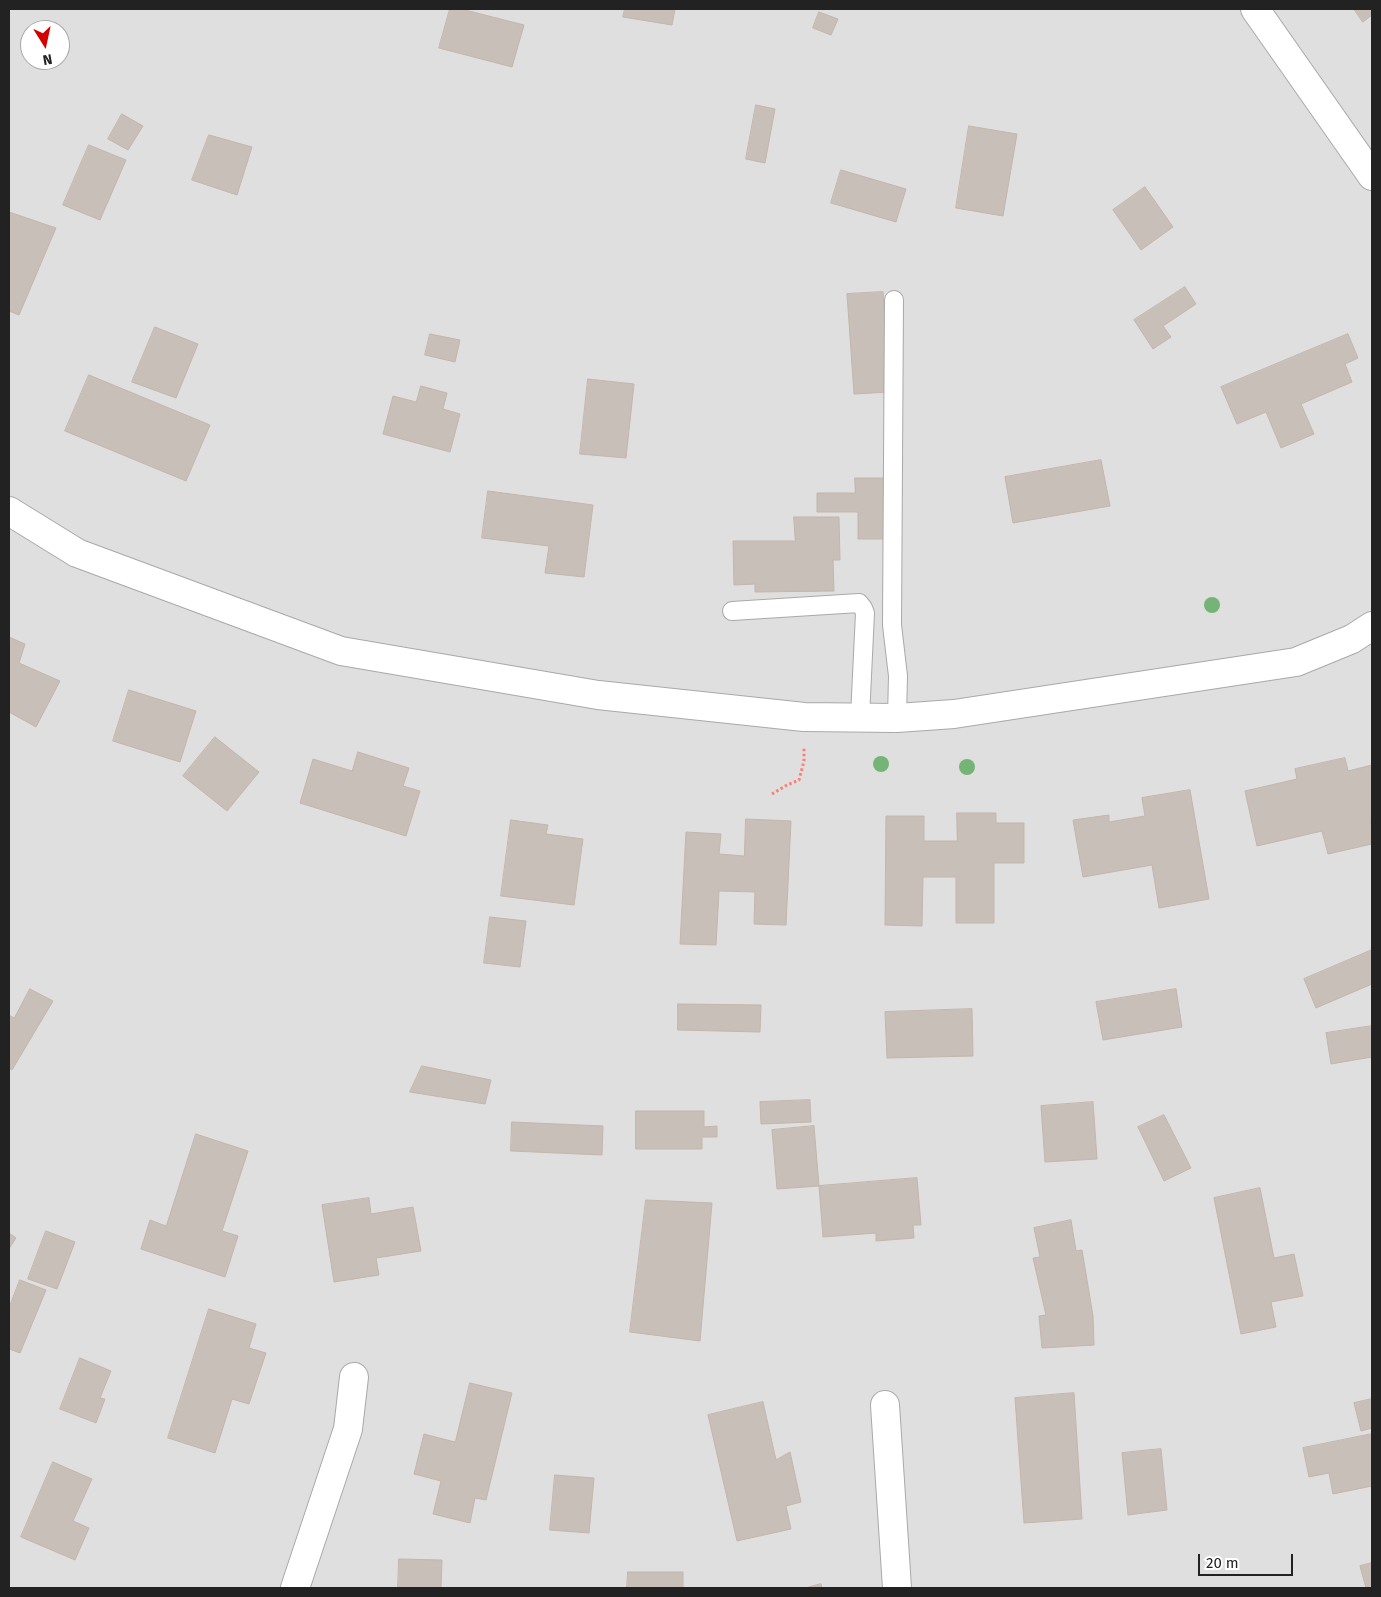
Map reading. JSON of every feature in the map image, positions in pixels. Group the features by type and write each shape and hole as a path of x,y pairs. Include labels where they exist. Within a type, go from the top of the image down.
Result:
{"street":[{"path":"1255,9 1372,176"},
{"path":"9,511 77,553 342,651 598,695 804,716 897,718 954,714 1296,662 1352,639 1372,626"},
{"path":"295,1588 348,1429 354,1377"},
{"path":"885,1405 897,1588"}],"lane":[{"path":"894,300 892,625 898,676 897,718"},
{"path":"732,611 859,604 865,613 860,718"}],"path":[{"path":"772,794 786,784 800,780 804,761 804,716"}],"shaded area":[{"path":"9,9 1372,9 1372,1588 9,1588"}],"building":[{"path":"450,9 461,9 524,25 512,67 439,48"},
{"path":"625,9 675,9 672,25 623,17"},
{"path":"1354,9 1372,9 1372,15 1363,22"},
{"path":"819,12 838,19 831,35 813,28"},
{"path":"756,105 775,109 765,163 746,159"},
{"path":"122,114 143,126 128,150 108,139"},
{"path":"969,126 1017,134 1003,216 956,208"},
{"path":"209,135 252,147 237,195 192,180"},
{"path":"89,145 126,160 100,220 63,205"},
{"path":"841,170 906,189 896,222 831,203"},
{"path":"1145,187 1173,227 1141,250 1113,210"},
{"path":"9,212 56,228 19,315 9,311"},
{"path":"1185,287 1196,304 1163,326 1171,337 1153,349 1134,320"},
{"path":"883,292 890,392 854,394 847,294"},
{"path":"155,327 198,344 176,398 132,382"},
{"path":"430,334 460,340 455,362 425,355"},
{"path":"1348,334 1358,358 1345,364 1352,382 1301,404 1314,434 1281,448 1266,412 1237,424 1221,387"},
{"path":"89,375 210,425 186,481 65,431"},
{"path":"588,379 634,384 626,458 580,454"},
{"path":"421,386 447,393 443,409 460,414 450,452 383,434 393,396 416,402"},
{"path":"1101,460 1110,506 1013,523 1005,477"},
{"path":"855,478 891,478 891,539 858,539 858,512 817,512 817,493 855,493"},
{"path":"488,491 593,505 584,577 545,573 549,546 482,538"},
{"path":"794,517 839,517 840,560 833,560 834,591 755,592 755,584 734,585 733,541 795,541"},
{"path":"9,637 25,644 19,663 60,681 36,727 9,712"},
{"path":"129,690 196,711 180,762 113,741"},
{"path":"215,737 259,772 227,811 183,776"},
{"path":"358,752 409,768 403,786 420,791 406,836 300,803 313,759 352,771"},
{"path":"1345,758 1348,771 1372,765 1372,817 1370,818 1372,844 1328,854 1322,831 1257,846 1245,791 1297,779 1295,769"},
{"path":"1190,790 1209,899 1159,908 1152,865 1083,877 1073,820 1109,815 1109,822 1145,816 1142,798"},
{"path":"957,813 996,813 996,823 1024,823 1024,863 994,863 994,923 956,923 956,877 923,877 922,926 885,925 886,816 924,816 924,841 957,841"},
{"path":"746,819 791,821 786,925 754,924 755,892 719,891 716,945 680,944 686,832 721,834 719,854 744,856"},
{"path":"511,820 548,825 546,834 583,839 574,905 501,896"},
{"path":"490,917 526,921 520,967 484,963"},
{"path":"1372,950 1372,984 1316,1008 1304,979"},
{"path":"30,989 53,1001 12,1070 9,1068 9,1015 14,1018"},
{"path":"1176,989 1182,1027 1103,1040 1096,1002"},
{"path":"678,1004 761,1005 760,1032 678,1030"},
{"path":"972,1009 973,1056 887,1058 885,1012"},
{"path":"1372,1026 1372,1057 1331,1064 1326,1033"},
{"path":"422,1066 491,1080 485,1104 410,1092"},
{"path":"810,1100 811,1122 761,1124 760,1102"},
{"path":"1093,1102 1097,1159 1045,1162 1041,1106"},
{"path":"636,1111 704,1111 704,1127 717,1126 717,1137 702,1137 702,1149 636,1149"},
{"path":"1164,1115 1191,1168 1164,1181 1138,1127"},
{"path":"512,1122 603,1126 602,1155 511,1151"},
{"path":"814,1126 819,1186 777,1189 772,1130"},
{"path":"196,1134 248,1151 222,1231 238,1236 225,1277 141,1249 150,1220 166,1226"},
{"path":"917,1178 921,1225 913,1225 914,1238 876,1241 876,1233 823,1237 819,1186"},
{"path":"1260,1188 1274,1258 1294,1254 1303,1296 1271,1302 1276,1327 1241,1334 1214,1198"},
{"path":"369,1198 371,1214 413,1207 421,1251 376,1258 379,1275 334,1282 322,1205"},
{"path":"646,1200 712,1203 700,1341 630,1332"},
{"path":"1071,1220 1076,1251 1082,1250 1093,1316 1094,1345 1042,1348 1039,1316 1046,1315 1033,1258 1040,1257 1034,1228"},
{"path":"46,1231 75,1242 57,1289 28,1279"},
{"path":"9,1233 16,1238 9,1249"},
{"path":"20,1280 46,1290 20,1353 9,1349 9,1308"},
{"path":"209,1309 256,1324 249,1348 266,1353 249,1404 232,1399 215,1453 168,1438"},
{"path":"80,1358 111,1371 100,1398 105,1399 96,1423 60,1409"},
{"path":"470,1383 512,1393 486,1500 475,1498 470,1523 433,1514 441,1481 414,1474 424,1434 455,1442"},
{"path":"1074,1393 1082,1519 1024,1523 1015,1398"},
{"path":"1372,1399 1372,1428 1361,1431 1354,1403"},
{"path":"763,1402 776,1460 790,1452 801,1502 786,1506 791,1529 737,1541 708,1415"},
{"path":"1372,1434 1372,1486 1333,1494 1329,1473 1309,1477 1303,1448"},
{"path":"1161,1449 1167,1510 1128,1515 1122,1453"},
{"path":"53,1462 92,1479 73,1521 89,1528 75,1560 21,1537"},
{"path":"555,1475 594,1478 589,1533 550,1530"},
{"path":"399,1559 442,1560 441,1588 398,1588"},
{"path":"1372,1563 1372,1588 1366,1588 1360,1566"},
{"path":"628,1572 683,1572 683,1588 627,1588"},
{"path":"821,1584 822,1588 806,1588"}]}
